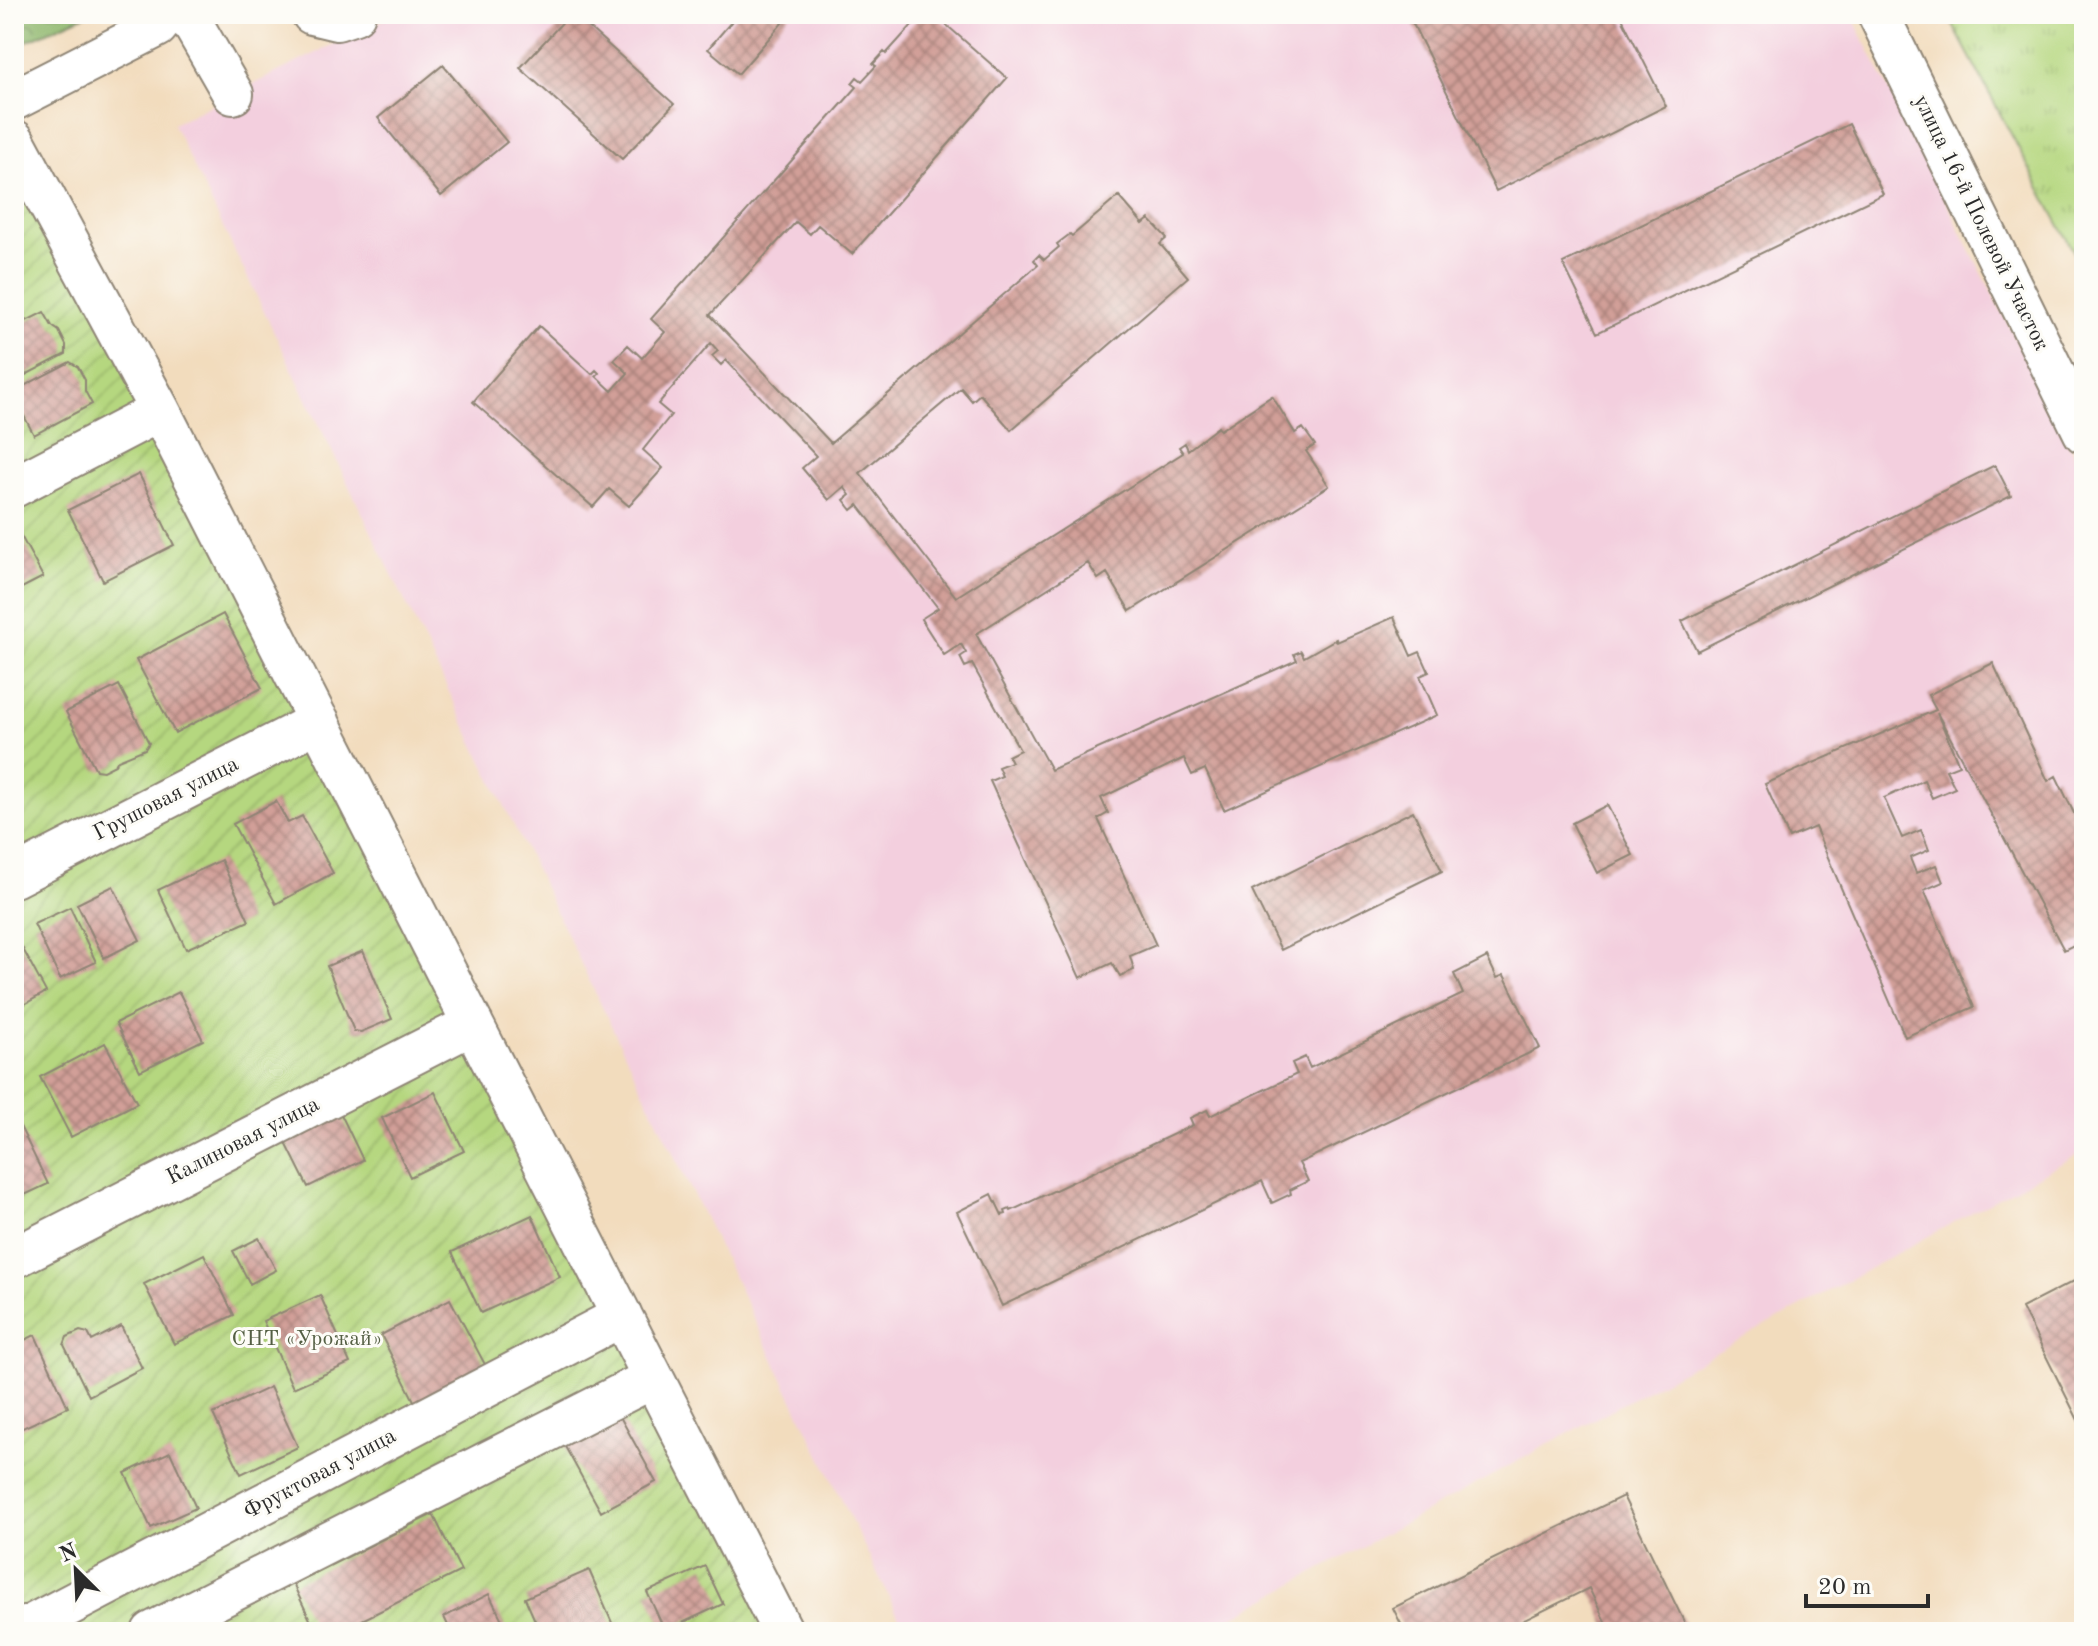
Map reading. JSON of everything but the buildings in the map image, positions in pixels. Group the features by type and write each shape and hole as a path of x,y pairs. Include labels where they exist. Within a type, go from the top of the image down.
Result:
{"street":[{"path":"14,100 157,27 168,14"},
{"path":"187,14 233,94"},
{"path":"312,14 337,20 355,14"},
{"name":"улица 16-й Полевой Участок","path":"1878,14 2084,433"},
{"path":"14,140 160,411 319,721 622,1316 776,1630"},
{"path":"14,487 160,411"},
{"name":"Грушовая улица","path":"14,877 319,721"},
{"name":"Калиновая улица","path":"14,1258 473,1024"},
{"name":"Фруктовая улица","path":"18,1632 622,1316"},
{"path":"152,1632 653,1378"}],"shaded area":[{"path":"395,14 1851,14 2084,475 2084,1151 1206,1632 906,1632 173,124"}],"green space":[{"path":"14,14 88,14 20,44 14,37"},
{"path":"1947,14 2084,14 2084,271"},
{"name":"СНТ «Урожай»","path":"14,143 790,1632 14,1632"}]}
